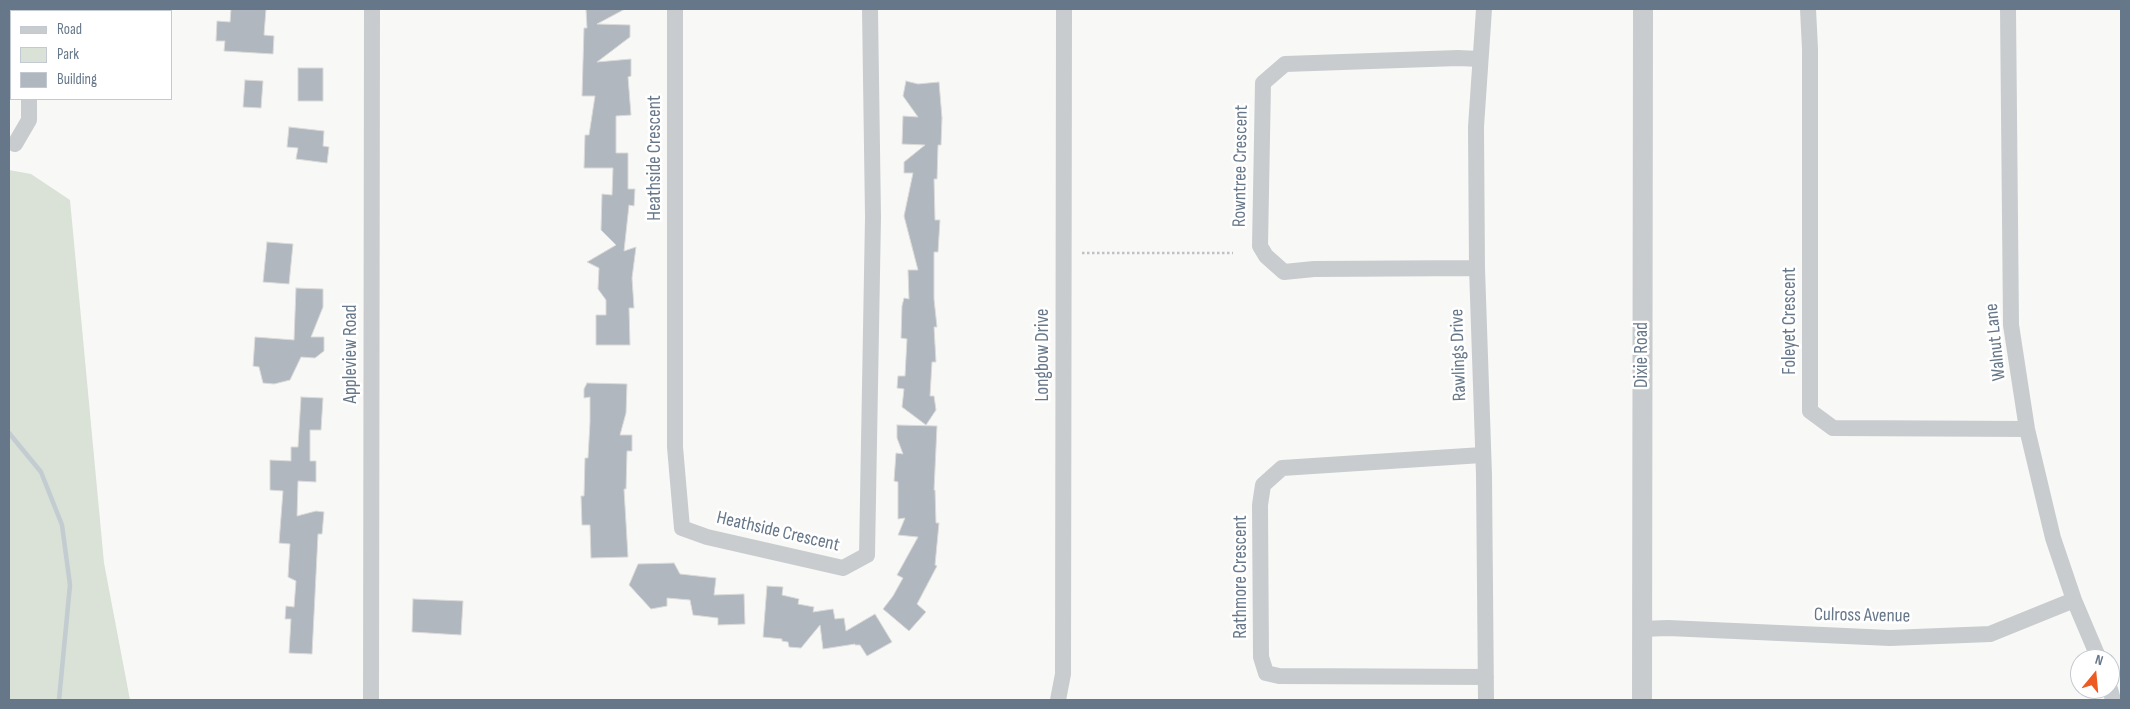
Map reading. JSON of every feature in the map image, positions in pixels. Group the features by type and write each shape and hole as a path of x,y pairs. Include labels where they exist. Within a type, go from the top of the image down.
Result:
{"street":[{"name":"Appleview Road","path":"371,700 372,9"},
{"name":"Heathside Crescent","path":"675,9 675,447 682,528 707,537 843,568 867,555 873,217 870,9"},
{"name":"Longbow Drive","path":"1058,700 1063,674 1064,9"},
{"name":"Rawlings Drive","path":"1484,9 1476,127 1486,700"},
{"name":"Dixie Road","path":"1642,700 1643,9"},
{"name":"Foleyet Crescent","path":"1808,9 1810,410 1833,428 2027,429"},
{"name":"Walnut Lane","path":"2008,9 2011,325 2027,429 2053,538 2074,600 2095,649"},
{"name":"Rowntree Crescent","path":"1477,268 1284,272 1266,256 1260,246 1260,236 1263,83 1284,64 1458,58 1480,59"},
{"path":"15,144 29,120 29,100"},
{"name":"Rathmore Crescent","path":"1482,456 1282,468 1275,474 1263,485 1260,505 1261,657 1266,673 1279,676 1486,677"},
{"name":"Culross Avenue","path":"1641,629 1668,628 1890,638 1990,634 2074,600"}],"path":[{"path":"1082,253 1233,253"}],"green space":[{"path":"9,170 31,174 70,200 104,563 130,700 9,700"}],"building":[{"path":"231,9 266,9 264,35 274,36 273,54 224,51 225,41 216,41 217,21 230,22"},
{"path":"586,9 625,9 597,24 630,25 630,37 597,62 631,59 631,76 628,77 631,115 616,116 616,153 628,153 628,189 635,189 634,206 629,205 624,251 636,247 632,278 634,308 629,308 630,345 596,345 596,315 606,315 606,300 598,289 599,268 587,262 616,245 601,230 602,194 612,195 613,168 584,168 585,135 589,135 595,96 582,96 584,28 587,28"},
{"path":"298,68 323,68 323,101 298,101"},
{"path":"245,80 263,81 261,108 243,107"},
{"path":"906,81 918,84 939,82 942,118 941,145 938,145 937,179 934,179 935,220 940,220 938,252 934,252 934,299 937,327 934,327 936,362 932,362 930,396 934,396 936,410 926,425 902,407 904,389 897,388 898,376 905,376 907,339 901,338 902,306 904,298 909,299 908,270 918,270 904,216 913,173 904,173 904,162 925,145 902,144 903,116 918,117 903,96"},
{"path":"289,127 324,131 323,146 329,147 327,163 296,159 298,148 287,147"},
{"path":"267,242 293,244 289,284 263,282"},
{"path":"296,288 323,289 323,307 311,337 324,337 324,351 315,358 301,357 290,380 274,384 263,383 259,367 253,366 255,337 294,340"},
{"path":"587,383 627,384 626,413 620,435 632,435 632,451 627,451 626,489 624,489 628,557 591,558 590,525 582,525 581,496 584,496 585,458 588,458 590,422 590,397 584,398 584,389"},
{"path":"301,397 323,398 321,430 310,430 310,461 316,461 316,482 298,481 297,516 316,511 324,512 322,534 318,534 312,654 289,653 291,619 285,619 286,606 294,607 296,581 288,577 290,544 279,543 283,491 270,490 270,460 291,461 291,447 298,447"},
{"path":"897,425 937,426 934,490 936,523 939,523 935,565 937,566 917,604 926,612 909,631 883,609 903,578 897,575 918,537 898,535 905,518 898,519 898,482 894,481 896,453 903,454 897,438"},
{"path":"674,563 680,574 716,578 714,595 744,594 745,624 718,625 718,618 693,615 690,600 667,598 667,606 651,609 629,585 638,564"},
{"path":"767,586 783,587 782,595 799,599 798,604 814,607 813,612 833,609 835,619 844,618 846,631 875,614 892,642 867,656 860,645 855,644 823,649 820,625 801,648 789,647 788,642 782,641 782,639 763,637"},
{"path":"413,599 463,601 461,635 412,632"}],"waterway":[{"path":"9,433 41,472 62,525 70,585 59,700"}]}
